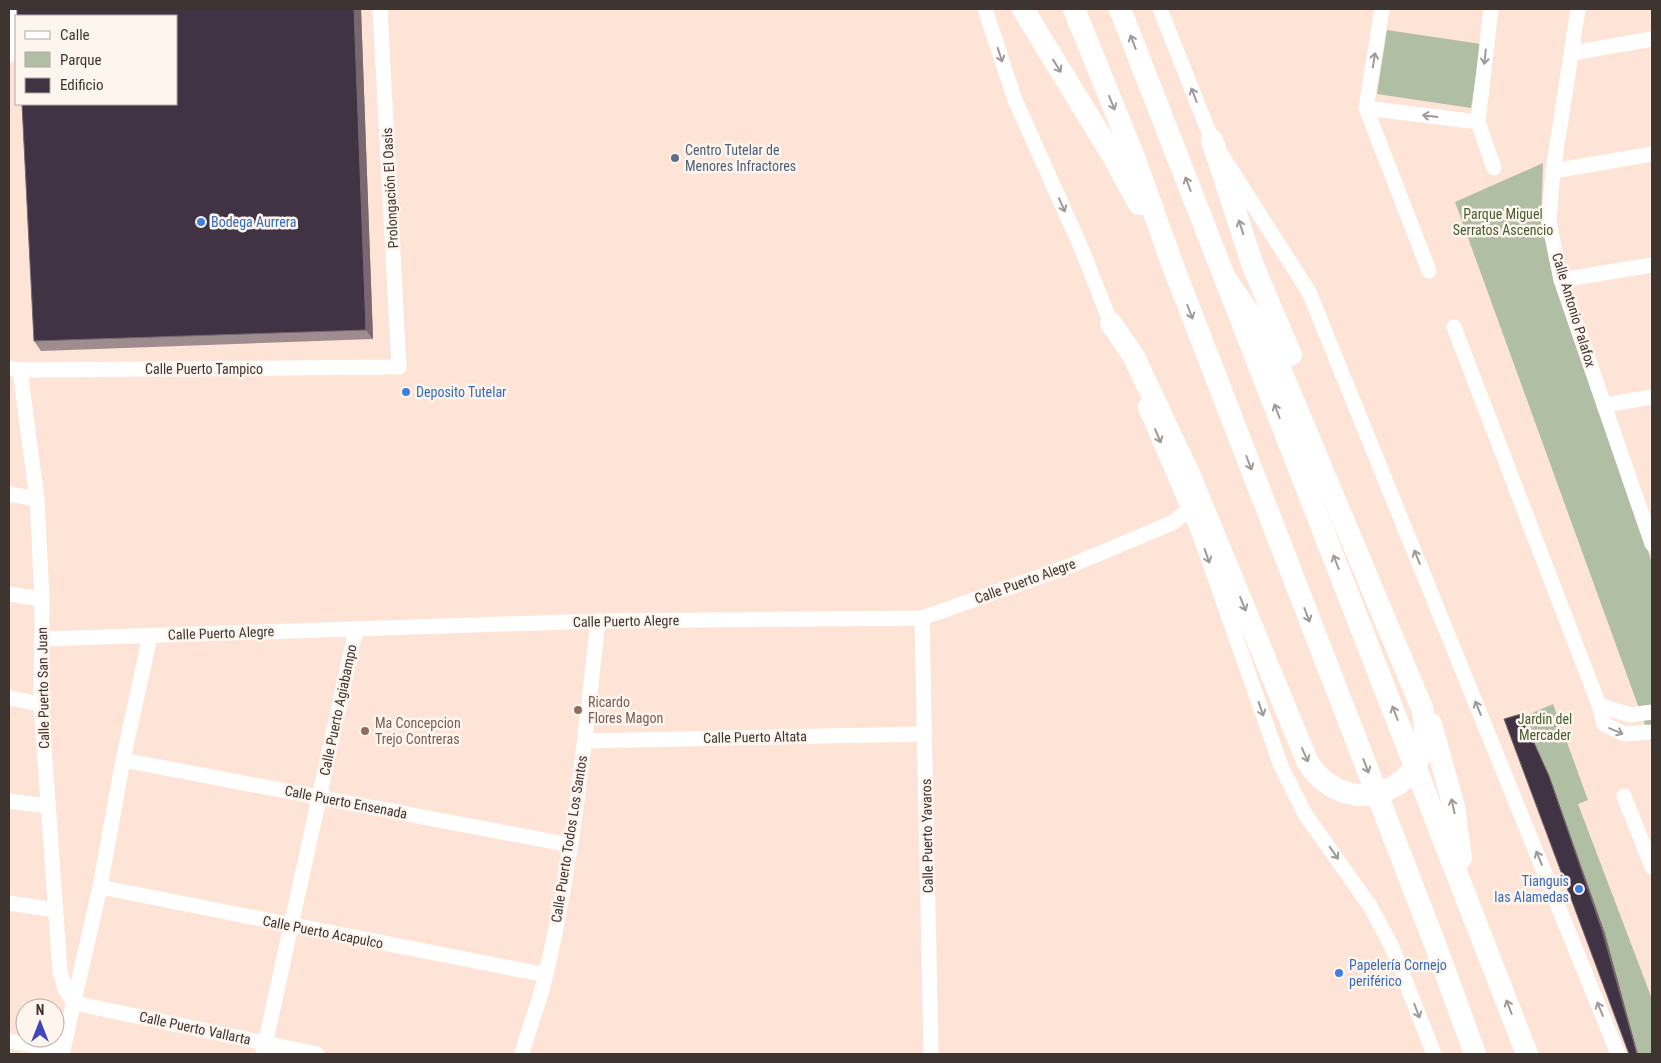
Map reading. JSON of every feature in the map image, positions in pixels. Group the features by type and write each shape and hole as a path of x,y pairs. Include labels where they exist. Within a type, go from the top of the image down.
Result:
{"highway":[{"path":"1024,9 1114,158 1173,266"},
{"path":"1074,9 1134,157 1173,266 1435,944 1475,1054"},
{"path":"1120,9 1527,1054"},
{"path":"1212,140 1254,266 1288,348 1417,679 1454,807 1464,889"},
{"path":"1111,323 1134,357 1186,467 1304,753 1314,771 1330,785 1349,793 1370,794 1391,788 1408,776 1420,759 1426,738 1426,728 1419,699 1366,578 1268,340 1254,266"},
{"path":"1225,278 1268,340"}],"street":[{"path":"9,9 9,49"},
{"name":"Prolongación El Oasis","path":"380,9 399,368"},
{"path":"985,9 1015,100 1080,245 1200,535 1281,766 1305,814 1370,906 1392,947 1434,1054"},
{"path":"1160,9 1212,140 1309,292 1618,1054"},
{"path":"1382,9 1366,108 1429,271"},
{"path":"1491,9 1478,122 1494,168"},
{"name":"Calle Antonio Palafox","path":"1578,9 1553,171 1549,222 1561,280 1604,405 1648,522 1652,544"},
{"path":"1572,53 1652,40"},
{"path":"1366,108 1478,122"},
{"path":"1378,138 1384,122 1396,112"},
{"path":"1553,171 1652,154"},
{"path":"1561,280 1652,265"},
{"path":"1454,327 1599,705 1604,724 1609,728 1633,735 1652,732"},
{"name":"Calle Puerto Tampico","path":"15,369 399,368"},
{"name":"Calle Puerto San Juan","path":"15,369 37,498 42,599 41,704 60,971 65,988 74,1003"},
{"path":"1604,405 1652,397"},
{"path":"9,494 37,498"},
{"name":"Calle Puerto Alegre","path":"42,639 598,621 922,618 1067,567 1172,523 1189,510"},
{"path":"9,594 42,599"},
{"name":"Calle Puerto Yavaros","path":"922,618 931,1054"},
{"name":"Calle Puerto Todos Los Santos","path":"525,1054 546,975 570,845 585,741 598,621"},
{"name":"Calle Puerto Agiabampo","path":"264,1049 356,629"},
{"path":"9,1041 62,1053 100,887 123,760 150,636"},
{"path":"9,698 41,704"},
{"path":"1599,705 1630,715 1652,712"},
{"name":"Calle Puerto Altata","path":"585,741 925,734"},
{"name":"Calle Puerto Ensenada","path":"123,760 570,845"},
{"path":"1624,796 1652,867"},
{"path":"9,801 47,806"},
{"name":"Calle Puerto Acapulco","path":"100,887 546,975"},
{"path":"9,903 56,910"},
{"name":"Calle Puerto Vallarta","path":"74,1003 264,1049 317,1054"}],"green space":[{"path":"1387,30 1481,44 1471,108 1377,94"},
{"name":"Parque Miguel Serratos Ascencio","path":"1543,163 1541,224 1652,563 1652,744 1455,202"},
{"name":"Jardin del Mercader","path":"1553,704 1588,800 1578,804 1652,999 1652,1054 1638,1054 1605,933 1551,780 1523,717"}],"building":[{"name":"Bodega Aurrera","path":"17,9 354,9 366,330 34,341 22,105 178,105 178,15 17,15"},
{"name":"Tianguis las Alamedas","path":"1521,714 1549,776 1602,930 1637,1054 1629,1054 1504,719"}],"place":[{"name":"Centro Tutelar de Menores Infractores","path":"675,158"},
{"name":"Bodega Aurrera","path":"201,222"},
{"name":"Deposito Tutelar","path":"406,392"},
{"name":"Ricardo Flores Magon","path":"578,710"},
{"name":"Ma Concepcion Trejo Contreras","path":"365,731"},
{"name":"Tianguis las Alamedas","path":"1579,889"},
{"name":"Papelería Cornejo periférico","path":"1339,973"}]}
